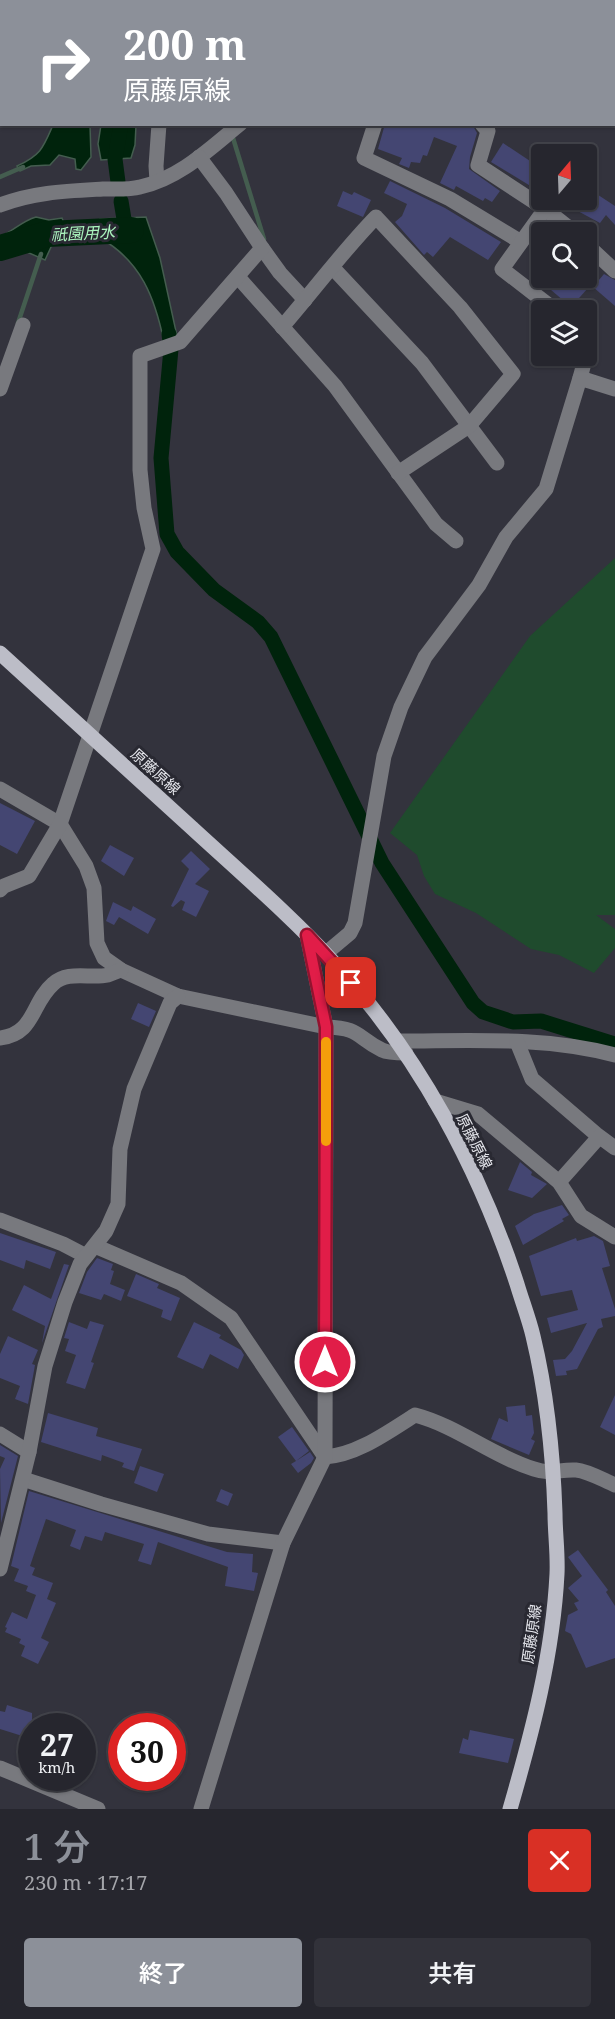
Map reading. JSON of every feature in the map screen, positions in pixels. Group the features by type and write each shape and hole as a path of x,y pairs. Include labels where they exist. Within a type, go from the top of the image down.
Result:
{"main road":[{"name":"原藤原線","path":"0,652 326,954 402,1047 435,1101 466,1160 503,1241 533,1333 546,1400 553,1474 557,1574 547,1656 530,1738 510,1809"}],"street":[{"path":"157,182 159,126"},
{"path":"0,206 21,197 46,192 138,188 157,182 179,172 238,126"},
{"path":"374,126 364,158 450,199 521,242"},
{"path":"484,126 488,131 478,165 531,200"},
{"path":"199,157 280,273 305,300"},
{"path":"542,300 502,269 544,210"},
{"path":"546,210 561,222"},
{"path":"282,327 333,268 342,252 376,217 460,307 513,374 469,426 398,473"},
{"path":"1,887 29,876 60,824 153,549 144,508 140,470 140,356 170,346 238,277 262,248"},
{"path":"597,254 615,271"},
{"path":"333,268 422,363 497,463"},
{"path":"238,277 335,386 436,524 456,541"},
{"path":"0,389 23,325"},
{"path":"326,954 350,933 355,923 384,756 401,707 425,657 479,585 506,537 546,489 583,366"},
{"path":"580,378 615,388"},
{"path":"0,789 60,824 86,866 94,888 97,944 104,958 121,970 178,996 355,1031 384,1051 402,1047 518,1042 584,1047 615,1055"},
{"path":"201,1809 283,1543 325,1457 326,1027 307,935"},
{"path":"0,1038 14,1036 26,1026 53,983 65,976 107,975 121,970"},
{"path":"0,1569 29,1452 45,1366 65,1302 81,1264 106,1231 118,1204 120,1149 134,1089 170,1003 178,996"},
{"path":"518,1042 532,1078 599,1137 615,1148"},
{"path":"435,1101 478,1114 559,1182 581,1216 613,1233"},
{"path":"559,1182 599,1137"},
{"path":"0,1220 63,1244 181,1282 231,1317 325,1457"},
{"path":"325,1457 338,1456 383,1435 415,1415 430,1419 488,1450 534,1470 553,1474 578,1470 615,1485"},
{"path":"0,1434 29,1452"},
{"path":"22,1479 208,1534 283,1543"},
{"path":"0,1768 98,1809"}],"shaded area":[{"path":"53,126 90,126 91,157 81,170 76,169 75,159 59,155 50,165 31,166 20,171 17,166 36,154 47,140"},
{"path":"101,126 136,126 135,145 131,158 101,160 98,144"},
{"path":"36,217 49,220 62,218 65,225 63,237 52,245 45,260 27,252 0,257 0,237"},
{"path":"146,217 160,258 177,336 164,342 151,296 136,269 114,247 100,238 100,219"},
{"path":"615,558 615,915 596,915 615,929 615,948 594,973 559,955 531,949 476,913 435,894 424,876 417,855 390,833 530,636"}],"building":[{"path":"384,126 473,126 477,133 469,169 500,191 492,202 485,198 483,201 456,186 454,190 440,183 457,146 434,137 427,156 423,155 420,163 411,162 409,168 399,164 402,158 378,149"},
{"path":"503,143 531,162 531,186 491,162"},
{"path":"390,181 445,208 501,242 488,260 450,237 433,257 427,252 424,255 395,222 402,216 407,204 384,193"},
{"path":"343,191 352,195 354,192 371,200 363,217 337,206"},
{"path":"597,194 615,206 615,225 606,215 600,223 576,210 597,210"},
{"path":"604,274 615,280 615,306 594,288 597,288 597,282"},
{"path":"549,288 588,288 577,300 563,300"},
{"path":"0,803 35,821 17,854 0,845"},
{"path":"110,845 134,858 124,876 101,861"},
{"path":"191,851 210,869 195,884 209,891 196,917 182,910 185,902 181,900 173,907 171,906 189,869 181,861"},
{"path":"113,902 131,911 133,906 156,919 148,934 119,917 114,925 106,921"},
{"path":"138,1003 156,1011 149,1027 131,1019"},
{"path":"520,1162 532,1172 531,1175 547,1184 532,1198 508,1190"},
{"path":"562,1205 569,1215 562,1219 564,1221 523,1245 515,1226 534,1214"},
{"path":"0,1233 56,1252 50,1269 26,1260 24,1269 0,1260"},
{"path":"594,1236 603,1241 610,1266 602,1268 615,1309 615,1316 601,1319 603,1327 598,1329 577,1369 566,1371 567,1375 556,1376 553,1360 565,1359 572,1351 587,1323 551,1333 547,1318 578,1310 572,1290 541,1296 529,1256 576,1238 577,1241"},
{"path":"97,1258 113,1264 111,1270 114,1271 110,1284 125,1290 121,1301 104,1294 101,1300 79,1293 87,1272"},
{"path":"64,1264 69,1265 42,1343 45,1326 12,1310 24,1285 51,1299"},
{"path":"136,1274 159,1284 157,1288 180,1298 171,1321 161,1317 163,1310 127,1296"},
{"path":"90,1321 104,1325 91,1362 94,1363 85,1389 66,1383 76,1355 65,1351 69,1339 64,1338 69,1322 87,1329"},
{"path":"194,1322 221,1335 219,1338 241,1350 244,1355 238,1369 210,1354 203,1369 177,1357"},
{"path":"8,1336 38,1350 32,1364 35,1365 28,1404 15,1399 20,1386 0,1378 0,1354"},
{"path":"615,1395 615,1435 600,1427"},
{"path":"525,1405 526,1416 532,1415 534,1433 531,1439 535,1441 529,1455 491,1439 499,1418 508,1422 506,1407"},
{"path":"48,1413 98,1428 96,1436 142,1449 134,1471 122,1467 124,1463 102,1455 101,1461 41,1442"},
{"path":"292,1427 309,1451 296,1461 278,1437"},
{"path":"0,1445 18,1456 1,1523 0,1469 5,1458 0,1456"},
{"path":"310,1452 314,1458 298,1473 291,1464"},
{"path":"140,1466 164,1474 157,1492 134,1483"},
{"path":"221,1489 233,1494 228,1506 216,1501"},
{"path":"29,1491 227,1552 253,1554 252,1572 258,1573 254,1591 225,1586 228,1567 158,1542 151,1565 138,1561 144,1544 105,1532 102,1541 85,1536 80,1550 70,1546 76,1530 46,1519 30,1566 35,1568 32,1575 53,1583 47,1599 56,1603 41,1638 49,1642 38,1664 21,1656 25,1646 19,1643 21,1639 5,1632 12,1612 27,1619 36,1595 26,1591 28,1586 14,1581 19,1569 11,1566"},
{"path":"578,1550 608,1590 606,1592 615,1606 615,1658 586,1668 571,1634 565,1631 568,1615 578,1610 574,1603 579,1601 568,1588 582,1576 568,1557"},
{"path":"7,1705 32,1713 18,1713 18,1735 0,1729 0,1711 5,1712"},
{"path":"470,1730 514,1739 508,1763 459,1753 463,1738 468,1740"}],"waterway":[{"path":"118,182 115,159 121,126"},
{"path":"233,138 264,239"},
{"path":"0,177 23,167"},
{"path":"121,201 124,219 133,234"},
{"name":"祇園用水","path":"0,248 47,234 131,230"},
{"path":"18,323 41,254"},
{"path":"169,334 171,349 161,458 167,534 177,552 214,590 258,622 271,637 382,863 473,1003 483,1012 513,1022 541,1021 615,1044"}],"slow traffic":[{"path":"326,1042 326,1141"}],"route":[{"path":"325,1362 326,1027 307,935 351,983"}]}
